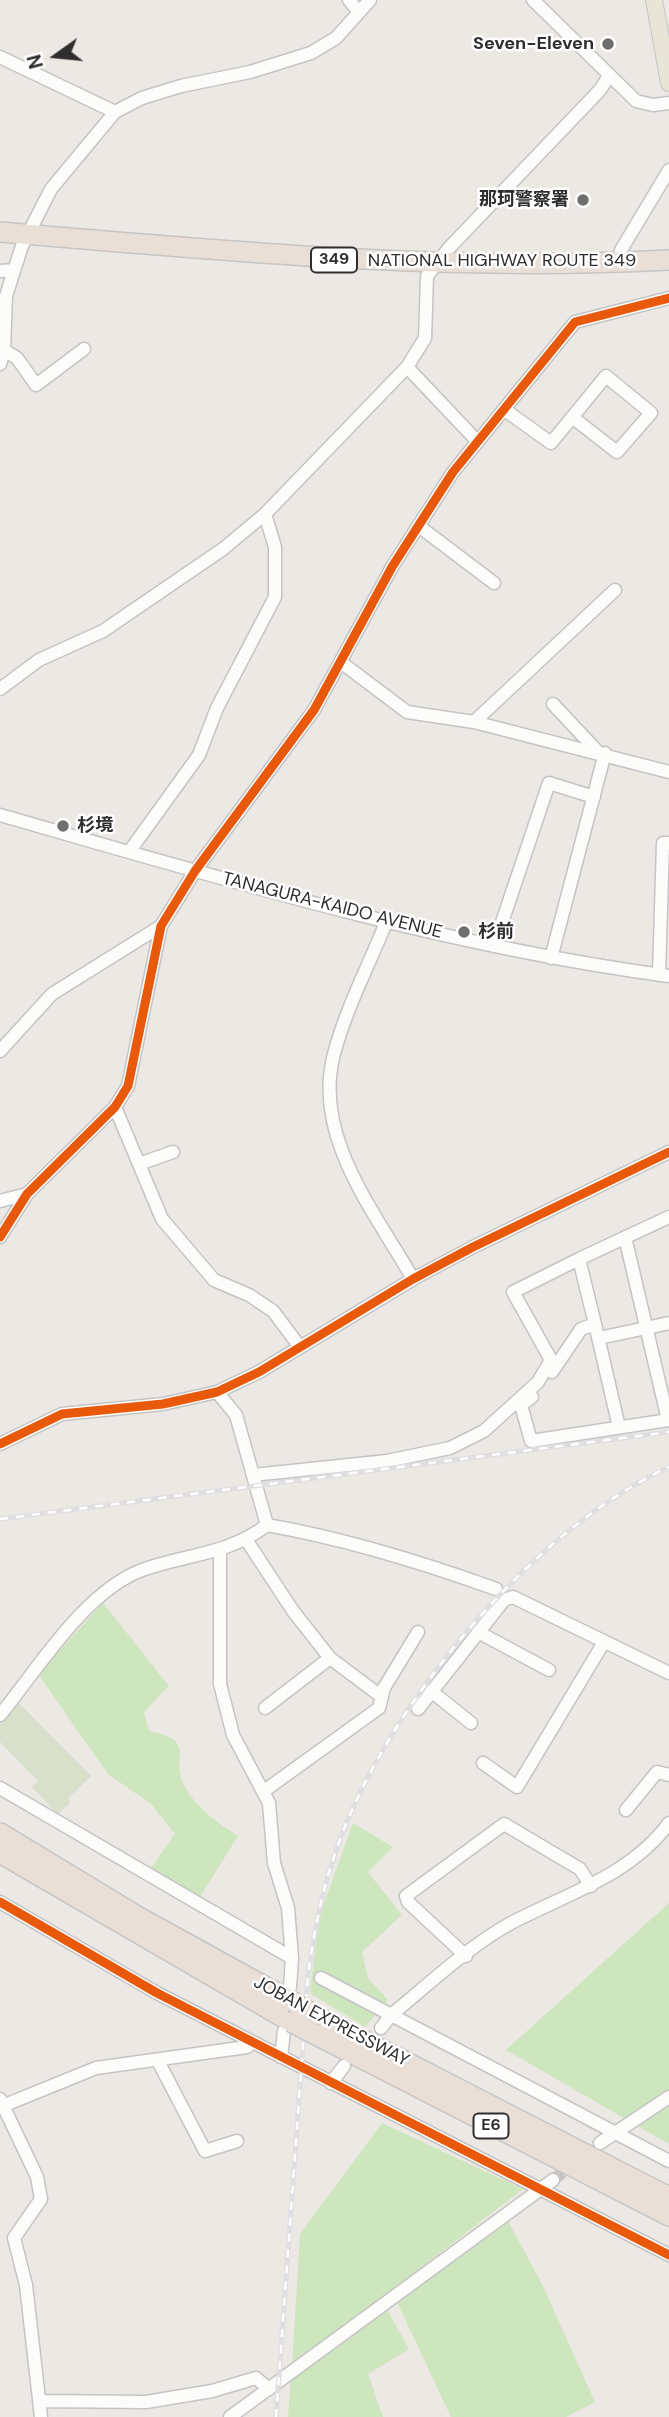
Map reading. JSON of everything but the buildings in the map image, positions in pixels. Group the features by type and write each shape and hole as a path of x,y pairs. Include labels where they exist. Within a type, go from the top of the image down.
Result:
{"highway":[{"name":"NATIONAL HIGHWAY ROUTE 349","path":"0,232 25,240 327,271 669,273"},
{"name":"NATIONAL HIGHWAY ROUTE 349","path":"0,244 25,240"},
{"name":"NATIONAL HIGHWAY ROUTE 349","path":"432,270 669,260"},
{"name":"JOBAN EXPRESSWAY","path":"0,1833 137,1916 291,1995 315,2024 669,2216"},
{"name":"JOBAN EXPRESSWAY","path":"0,1853 287,2026 315,2024 669,2197"}],"main road":[{"path":"654,0 669,83"}],"street":[{"path":"349,0 358,11"},
{"path":"0,364 4,350 6,296 25,240 59,178 115,112 142,98 181,86 250,72 311,53 336,38 370,0"},
{"path":"533,0 636,100 653,105 669,103"},
{"path":"0,57 115,112"},
{"path":"0,689 39,660 103,631 223,549 265,514 407,367 425,338 432,270 600,90 609,76"},
{"path":"620,262 621,250 669,170"},
{"path":"0,271 14,270"},
{"path":"0,1237 27,1194 115,1107 128,1086 161,926 195,872 314,710 342,663 391,567 420,527 453,472 575,322 669,298"},
{"path":"4,350 17,358 36,385 84,349"},
{"path":"407,367 478,442"},
{"path":"505,410 551,443 572,417 606,376 651,413 617,452 572,417"},
{"path":"129,852 199,755 217,708 275,597 275,547 265,514"},
{"path":"420,527 494,583"},
{"path":"474,722 615,590"},
{"path":"342,663 407,712 474,722 601,752 669,772"},
{"path":"553,704 601,752"},
{"path":"551,958 594,796 601,752"},
{"path":"494,946 549,783 594,796"},
{"name":"TANAGURA-KAIDO AVENUE","path":"0,815 195,872 494,946 664,976"},
{"path":"664,976 663,843 669,843"},
{"path":"387,920 333,1055 331,1099 335,1133 351,1170 413,1279"},
{"path":"0,1051 52,994 161,926"},
{"path":"115,1107 162,1219 214,1280 249,1295 273,1311 300,1347"},
{"path":"139,1164 173,1152"},
{"path":"0,1444 62,1414 163,1404 217,1392 259,1372 413,1279 569,1199 669,1152"},
{"path":"0,1201 27,1194"},
{"path":"253,1475 373,1462 440,1451 484,1431 538,1382 551,1360 513,1292 669,1217"},
{"path":"595,1324 581,1329 543,1388 522,1405 531,1441 668,1420 625,1237"},
{"path":"579,1259 619,1427"},
{"path":"599,1338 669,1322"},
{"path":"217,1392 236,1415 267,1525"},
{"path":"0,1715 86,1608 114,1586 141,1571 247,1541 267,1525 405,1556 496,1589"},
{"path":"247,1541 293,1611 330,1658 382,1697"},
{"path":"220,1550 220,1684 236,1743 269,1803 274,1863 288,1908 292,1958 291,1995"},
{"path":"418,1709 504,1600 513,1597 669,1674"},
{"path":"264,1791 379,1708 384,1688 418,1632"},
{"path":"478,1632 549,1670"},
{"path":"483,1762 517,1787 604,1642"},
{"path":"265,1708 330,1658"},
{"path":"431,1691 471,1723"},
{"path":"626,1810 657,1772 669,1775"},
{"path":"0,1788 292,1958"},
{"path":"466,1956 408,1902 406,1896 504,1824 580,1869 591,1886"},
{"path":"381,2028 391,2015 512,1922 591,1886 634,1859 669,1824"},
{"path":"0,1902 157,1993 669,2255"},
{"path":"321,1978 669,2161"},
{"path":"281,2057 287,2026"},
{"path":"40,2417 26,2285 14,2238 41,2199 37,2177 1,2104 96,2068 247,2047 252,2042"},
{"path":"159,2061 205,2151 237,2141"},
{"path":"331,2083 344,2066"},
{"path":"600,2143 669,2097"},
{"path":"230,2417 553,2180"},
{"path":"39,2401 145,2402 212,2390 256,2378 269,2389"}],"green space":[{"path":"103,1603 169,1686 144,1712 149,1731 164,1735 178,1745 181,1776 190,1795 208,1815 238,1836 200,1897 151,1868 175,1834 151,1804 108,1774 38,1674"},
{"path":"17,1701 91,1776 68,1798 71,1802 58,1814 32,1787 38,1781 0,1742 0,1719"},
{"path":"353,1823 393,1847 368,1872 402,1915 362,1952 368,1978 388,2000 365,2027 310,1993 319,1917"},
{"path":"669,1903 669,2144 506,2050"},
{"path":"382,2123 523,2189 292,2367 300,2234"},
{"path":"508,2221 543,2286 595,2402 566,2417 451,2417 396,2300"},
{"path":"385,2306 409,2349 368,2374 383,2417 288,2417 291,2377"}],"tunnel":[{"path":"553,2180 600,2143"}],"railway":[{"path":"0,1519 669,1432"},
{"path":"276,2417 308,1976 323,1895 349,1817 373,1767 404,1715 481,1615 525,1570 572,1529 620,1494 669,1467"}],"cycle path":[{"path":"0,1237 27,1194 115,1107 128,1086 161,926 195,871 314,710 392,567 453,472 575,322 669,298"},
{"path":"0,1444 62,1414 163,1404 217,1392 259,1372 413,1279 473,1247 669,1152"},
{"path":"0,1902 157,1993 669,2255"}],"place":[{"name":"Seven-Eleven","path":"608,44"},
{"name":"那珂警察署","path":"583,200"},
{"name":"杉境","path":"63,826"},
{"name":"杉前","path":"464,932"}]}
